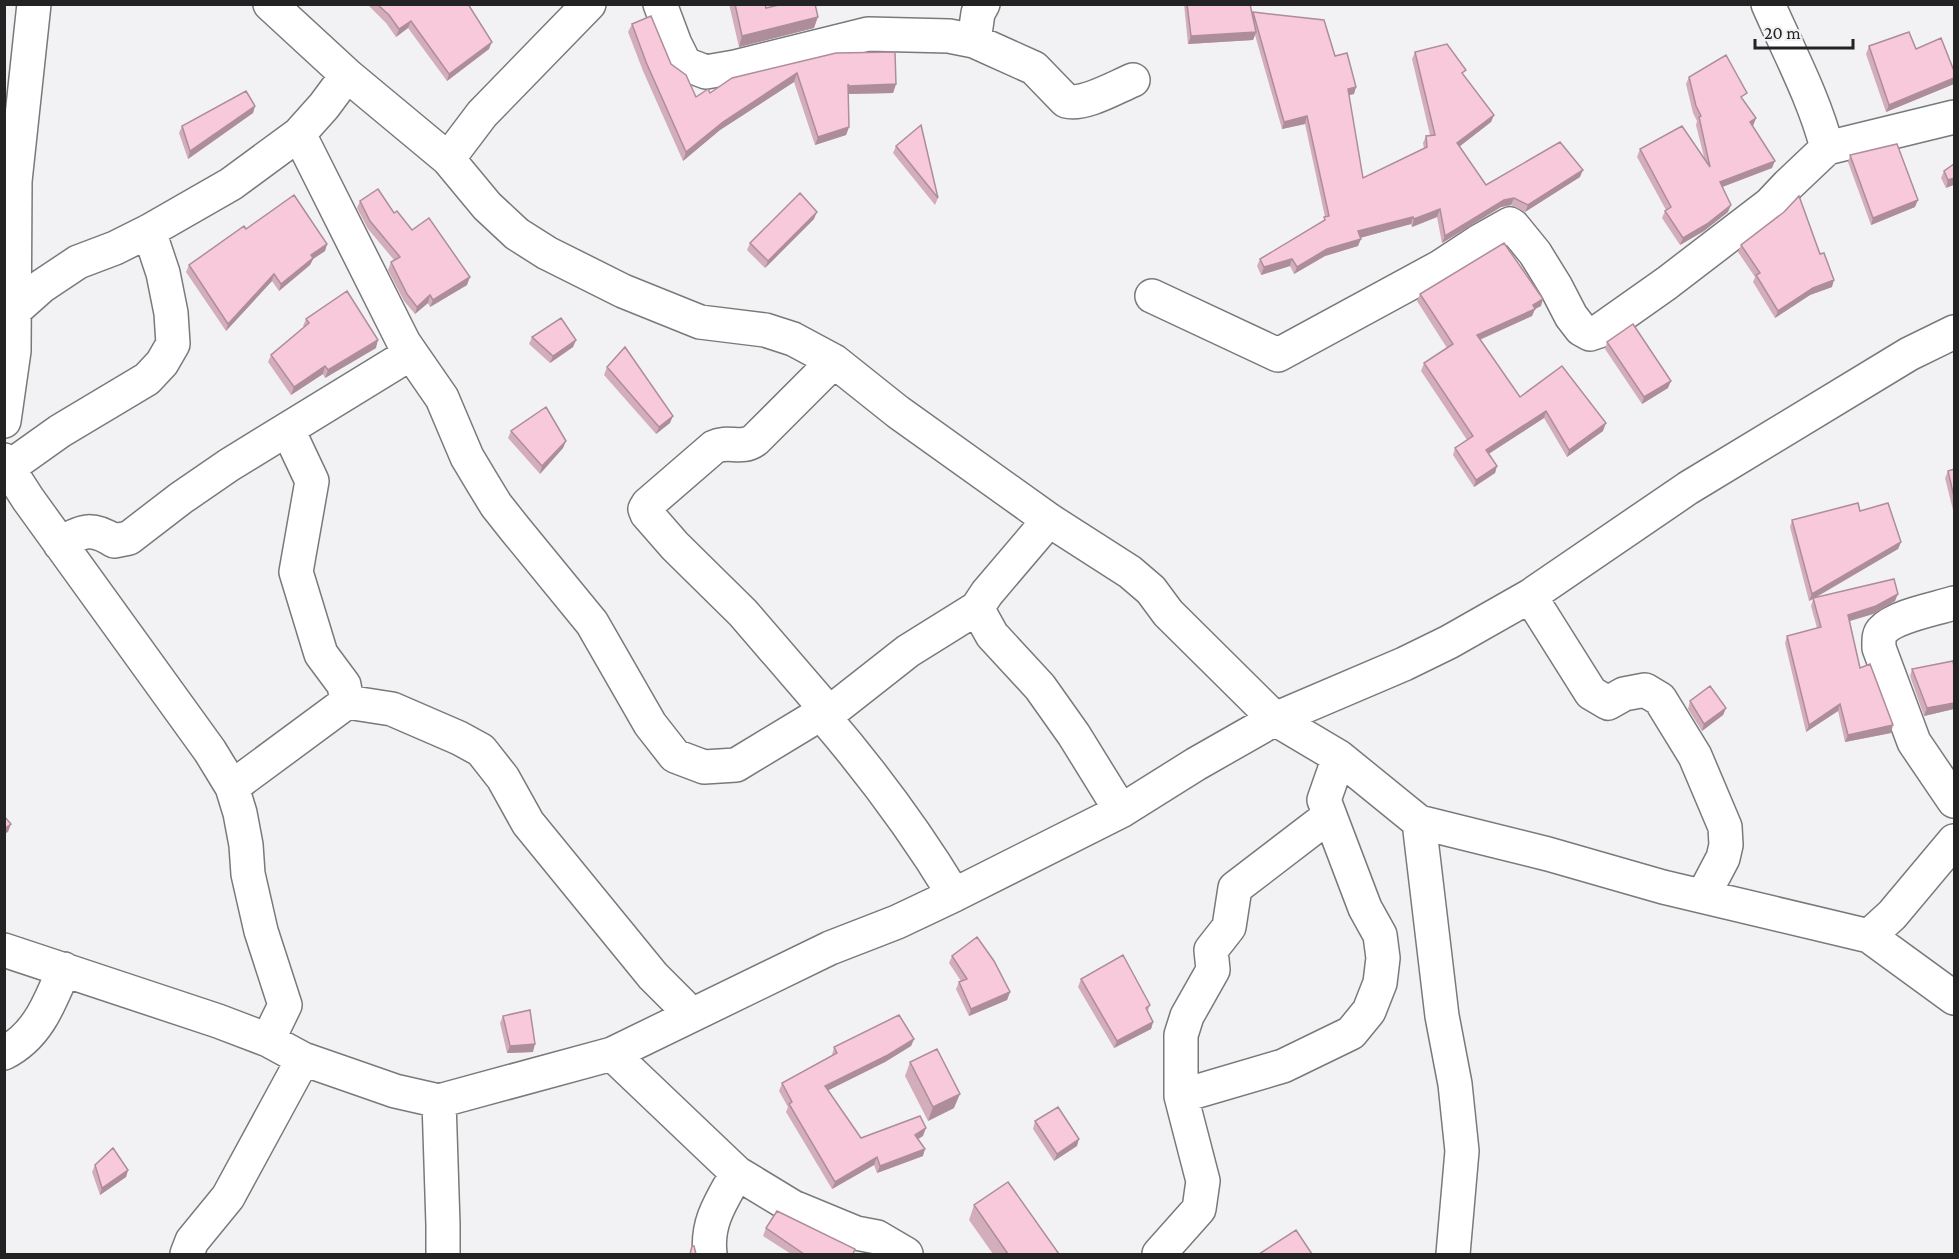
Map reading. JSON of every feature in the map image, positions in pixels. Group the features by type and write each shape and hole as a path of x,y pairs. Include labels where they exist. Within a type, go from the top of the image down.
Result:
{"street":[{"path":"4,22 33,4"},
{"path":"4,421 14,351 10,312 15,182 33,4"},
{"path":"270,4 347,75 448,159 487,206 517,234 548,253 623,291 700,322 765,330 793,339 834,361 898,412 1049,520 1130,572 1151,590 1168,613 1275,719 1339,757 1419,822 1703,896 1869,936 1954,998"},
{"path":"448,159 482,114 589,4"},
{"path":"660,4 685,64 706,72 735,68 868,34 899,33 974,40 1034,68 1066,101 1081,102 1133,80"},
{"path":"974,40 978,13 983,4"},
{"path":"1768,4 1804,83 1821,125 1827,148"},
{"path":"10,312 42,286 78,262 115,248 149,231 231,184 299,134 347,75"},
{"path":"1152,296 1278,355 1440,267 1510,224 1535,253 1581,330 1590,334 1599,331 1657,290 1770,204 1827,148 1952,128"},
{"path":"299,134 410,354 442,398 467,457 496,505 592,623 650,724 675,756 705,767 736,765 817,716 825,717 908,651 977,608 1049,520"},
{"path":"149,231 163,273 171,313 173,345 168,354 147,379 6,464 60,544 210,751 231,787 240,813 248,874 261,931 285,1005 268,1040"},
{"path":"4,950 218,1021 268,1040 303,1059 395,1091 439,1101 612,1054 830,948 897,922 954,895 1120,812 1196,764 1275,719 1404,664 1469,631 1530,596 1688,488 1909,354 1954,332"},
{"path":"60,544 81,532 100,532 114,541 129,538 229,465 410,354"},
{"path":"834,361 755,440 744,446 721,443 714,447 645,509 675,546 743,613 818,700 825,717 863,763 935,864 954,895"},
{"path":"288,430 312,481 296,572 321,654 344,685 347,702"},
{"path":"1530,596 1591,693 1608,703 1624,694 1645,690 1660,699 1695,756 1725,827 1726,845 1723,858 1703,896"},
{"path":"1954,603 1896,621 1883,630 1879,637 1879,648 1914,742 1954,801"},
{"path":"977,608 992,635 1047,696 1074,735 1120,812"},
{"path":"231,787 347,702 392,710 459,738 481,750 503,778 528,823 653,976 691,1014"},
{"path":"1181,1096 1283,1066 1350,1033 1369,1011 1380,983 1383,958 1380,935 1365,908 1324,800 1339,757"},
{"path":"1159,1254 1199,1209 1203,1181 1181,1096 1181,1035 1187,1016 1213,970 1211,950 1229,927 1235,888 1329,816"},
{"path":"1419,822 1462,1151 1453,1254"},
{"path":"1869,936 1892,915 1954,841"},
{"path":"4,1053 17,1047 41,1021 64,969"},
{"path":"612,1054 737,1173 793,1207 856,1233 877,1237 906,1254"},
{"path":"187,1254 192,1241 228,1197 303,1059"},
{"path":"439,1101 443,1254"},
{"path":"710,1254 708,1238 715,1213 737,1173"}],"building":[{"path":"377,4 468,4 492,42 449,74 411,21 399,29"},
{"path":"735,4 765,4 766,8 783,4 815,4 818,17 742,36"},
{"path":"1187,4 1250,4 1256,32 1191,36"},
{"path":"1253,12 1324,20 1335,56 1347,53 1356,87 1348,89 1363,178 1427,147 1426,136 1435,135 1415,52 1447,44 1466,70 1462,73 1494,115 1457,143 1486,185 1560,142 1583,170 1528,205 1514,198 1504,200 1445,236 1440,209 1414,219 1413,217 1358,231 1361,239 1327,249 1297,267 1292,259 1264,267 1260,259 1329,216 1307,116 1284,122"},
{"path":"651,16 671,64 686,75 696,97 708,89 710,93 732,78 836,53 895,52 896,84 849,86 848,84 849,127 818,137 797,73 723,122 686,152 646,62 632,24"},
{"path":"1909,32 1916,49 1941,38 1954,71 1954,78 1889,105 1869,46"},
{"path":"1726,55 1747,93 1741,97 1756,118 1750,122 1775,161 1720,182 1731,205 1707,224 1683,238 1665,211 1671,207 1640,149 1682,126 1710,167 1699,117 1701,116 1696,106 1689,77"},
{"path":"246,91 255,106 190,151 182,126"},
{"path":"921,125 938,198 896,146"},
{"path":"1897,144 1918,200 1873,218 1850,155"},
{"path":"1954,164 1954,178 1948,180 1944,171"},
{"path":"378,189 394,213 397,211 412,230 429,218 470,277 433,300 430,295 417,307 407,294 391,262 400,257 370,221 360,201"},
{"path":"800,193 817,212 768,261 750,243"},
{"path":"294,195 327,244 311,255 313,258 281,284 274,274 228,324 189,265 244,226 246,229"},
{"path":"1799,196 1820,254 1824,253 1834,280 1813,288 1778,311 1756,275 1760,273 1741,245 1784,212"},
{"path":"1504,243 1543,299 1533,305 1535,309 1477,335 1520,397 1562,366 1606,423 1569,450 1546,411 1486,450 1497,466 1476,480 1455,448 1473,436 1424,363 1453,344 1420,294"},
{"path":"347,291 378,340 328,370 325,366 294,387 271,355 309,323 306,319"},
{"path":"561,318 576,340 553,356 532,337"},
{"path":"1633,324 1671,381 1644,397 1607,342"},
{"path":"625,347 673,416 659,427 607,367"},
{"path":"546,407 566,441 542,466 511,431"},
{"path":"1954,469 1954,497 1948,471"},
{"path":"1858,503 1860,511 1888,503 1901,542 1812,594 1792,520"},
{"path":"1894,579 1898,594 1876,606 1848,615 1860,668 1870,664 1893,725 1848,735 1840,704 1809,725 1787,636 1821,627 1813,598"},
{"path":"1953,661 1954,703 1927,708 1912,669"},
{"path":"1710,686 1726,708 1704,724 1690,701"},
{"path":"4,816 11,824 4,829"},
{"path":"977,937 994,961 1010,992 971,1009 959,982 967,979 952,956"},
{"path":"1123,955 1150,1005 1146,1008 1153,1022 1117,1041 1081,979"},
{"path":"530,1010 535,1044 510,1046 503,1016"},
{"path":"899,1015 914,1039 888,1055 825,1086 861,1138 920,1116 926,1128 915,1135 925,1149 880,1166 877,1157 835,1182 789,1104 792,1102 782,1083 837,1053 834,1047"},
{"path":"937,1049 960,1094 933,1107 910,1062"},
{"path":"1058,1107 1079,1139 1057,1154 1035,1121"},
{"path":"113,1148 128,1170 102,1188 95,1165"},
{"path":"1008,1182 1059,1254 1008,1254 974,1205"},
{"path":"777,1211 855,1249 853,1254 804,1254 766,1228"},
{"path":"1296,1230 1312,1254 1259,1254"},
{"path":"694,1246 696,1254 690,1254"}]}
